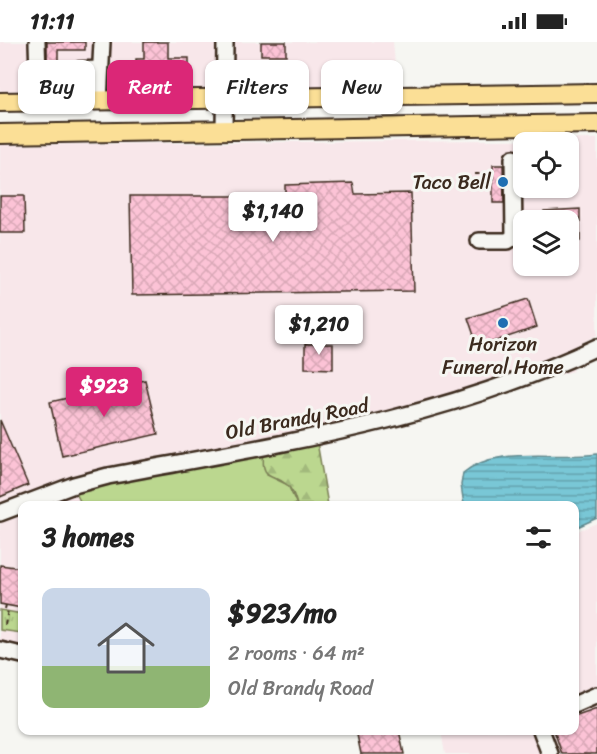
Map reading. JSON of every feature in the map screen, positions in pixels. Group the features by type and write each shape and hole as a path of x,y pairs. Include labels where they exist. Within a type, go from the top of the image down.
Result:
{"main road":[{"path":"309,98 597,93"},
{"path":"472,95 473,126"},
{"path":"95,101 205,99"},
{"path":"0,102 18,102"},
{"path":"0,134 597,124"}],"street":[{"path":"37,42 38,60"},
{"path":"99,101 102,42"},
{"path":"225,42 225,60"},
{"path":"95,69 99,69"},
{"path":"224,114 224,130"},
{"path":"479,241 508,241 514,236 514,198"},
{"name":"Old Brandy Road","path":"32,501 74,485 108,476 383,423 525,379 597,347"},
{"name":"Old Brandy Road","path":"0,513 18,506"},
{"path":"0,650 18,654"},
{"path":"579,703 597,695"},
{"path":"543,735 550,754"}],"path":[{"path":"475,174 490,174"},
{"path":"5,625 6,608"}],"shaded area":[{"path":"0,42 393,42 395,60 321,60 321,87 309,87 309,60 205,60 205,88 193,89 193,60 107,60 107,90 95,90 95,60 18,60 18,91 0,91"},
{"path":"579,139 597,139 597,335 564,352 574,371 85,501 18,501 18,648 0,645 0,145 513,140 513,198 579,198"},
{"path":"597,523 597,754 445,754 442,735 579,735 579,530"}],"green space":[{"path":"317,442 327,501 296,501 288,486 266,471 263,461 264,453"},
{"path":"264,453 267,475 288,485 295,501 80,501 75,491 85,486"},
{"path":"0,610 18,613 18,632 0,630"}],"water":[{"path":"597,454 597,518 579,526 579,501 463,501 461,485 463,473 477,464 509,456"}],"building":[{"path":"47,42 85,42 85,50 58,50 58,60 47,60"},
{"path":"144,42 168,42 168,58 189,58 189,60 136,60 144,59"},
{"path":"261,42 286,42 286,55 261,55"},
{"path":"493,165 503,165 504,203 493,203"},
{"path":"353,183 355,194 411,193 414,291 132,295 130,196 285,196 285,185"},
{"path":"0,196 24,196 25,233 0,233"},
{"path":"580,209 580,241 579,210 562,210"},
{"name":"Horizon Funeral Home","path":"528,299 537,327 478,347 468,318"},
{"path":"305,344 333,344 333,369 305,368"},
{"path":"145,380 158,434 62,456 50,402"},
{"path":"0,420 28,485 0,497"},
{"path":"0,565 18,567 18,607 0,604"},
{"path":"597,709 597,754 562,754 556,735 579,735 579,715"},
{"path":"357,735 400,735 404,754 361,754"}],"place":[{"name":"Taco Bell","path":"503,182"},
{"name":"Horizon Funeral Home","path":"503,323"}]}
